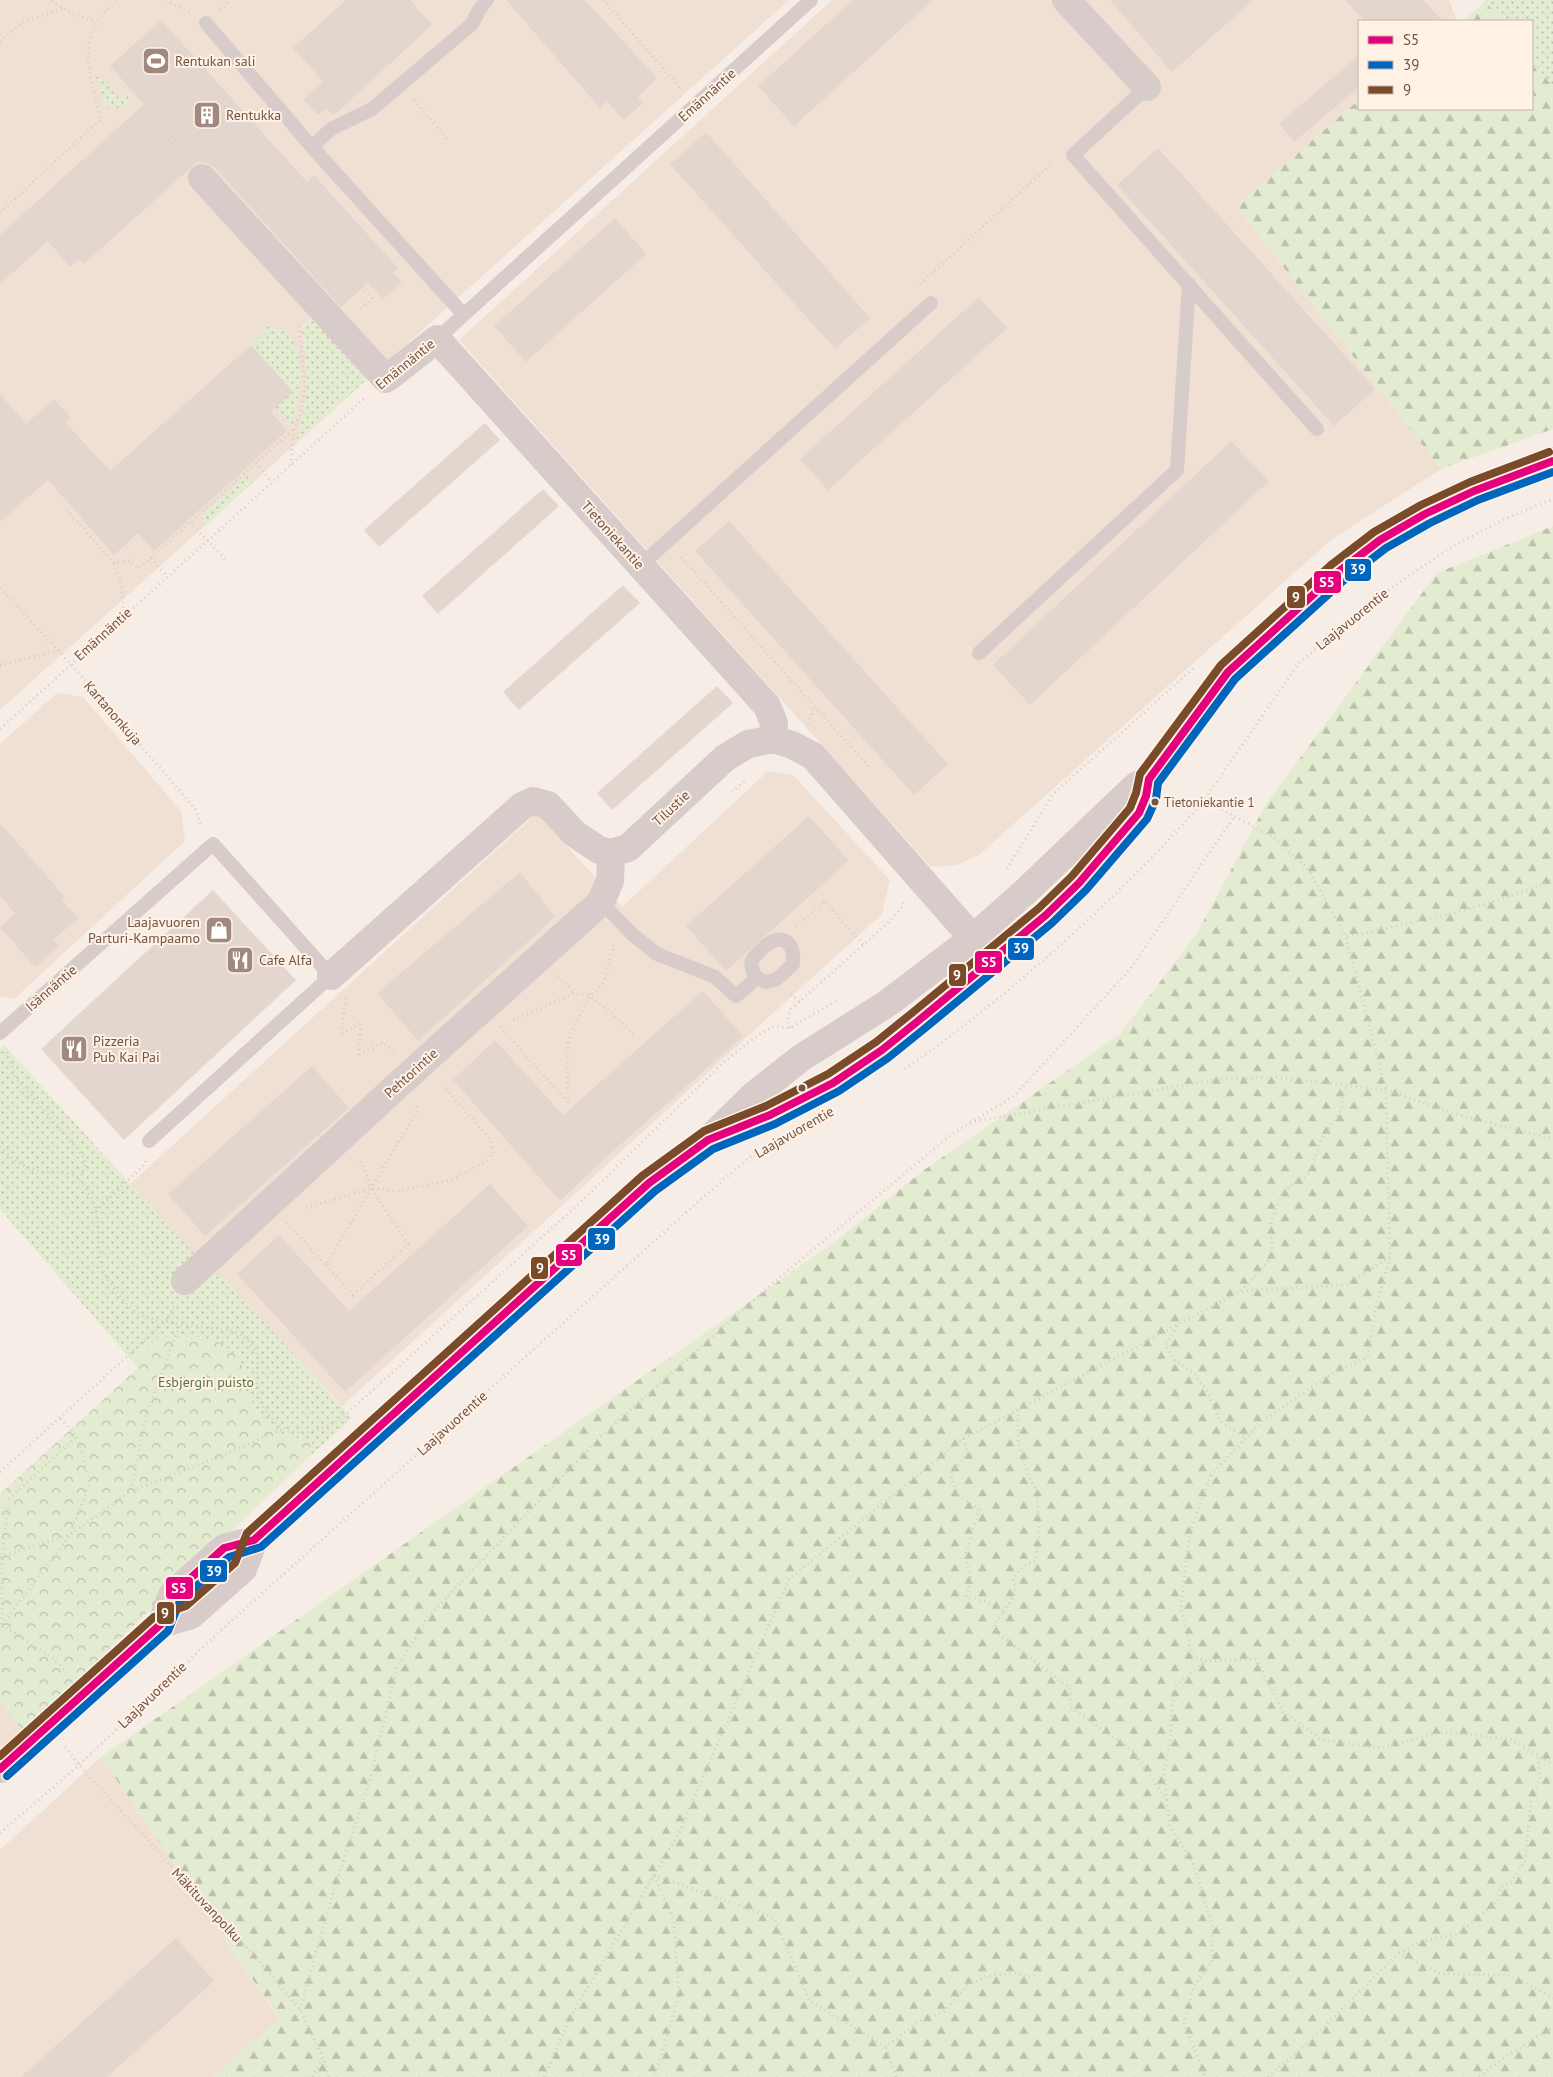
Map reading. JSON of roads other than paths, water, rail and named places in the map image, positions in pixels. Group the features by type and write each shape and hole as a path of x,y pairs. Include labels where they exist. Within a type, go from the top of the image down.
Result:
{"main road":[{"path":"1066,0 1147,87"},
{"name":"Emännäntie","path":"202,178 386,379 437,338"},
{"name":"Tietoniekantie","path":"437,338 767,706 774,723 773,739"},
{"name":"Laajavuorentie","path":"708,1140 770,1115 833,1083 882,1050 1046,916 1079,883 1139,813 1146,796 1149,780 1228,672 1336,573 1380,540 1426,514 1474,491 1553,461"},
{"path":"773,739 792,745 813,756 992,960"},
{"name":"Tilustie","path":"611,853 628,848 725,758 748,744 773,739"},
{"name":"Laajavuorentie","path":"0,1769 161,1624 172,1595 224,1548 254,1540 649,1183 708,1140 754,1095 801,1058 888,1003 972,939 1026,892 1136,786 1149,780"},
{"path":"339,987 522,806 533,801 548,805 574,833 599,850 611,853"},
{"name":"Pehtorintie","path":"185,1281 275,1210 422,1062 601,902 610,881 611,853"}],"lane":[{"path":"312,146 331,129 372,109 401,85 472,24 478,10 487,0"},
{"name":"Emännäntie","path":"437,338 811,0"},
{"path":"206,22 312,146 463,314"},
{"path":"1147,87 1073,155 1317,429"},
{"path":"979,652 1177,470 1189,284"},
{"path":"640,566 931,303"},
{"name":"Isännäntie","path":"0,1032 210,846 339,987"},
{"path":"601,902 633,936 657,954 715,977 736,996 757,978"},
{"path":"781,940 789,944 794,952 793,964 778,979 766,982 757,978 751,970 752,959 772,941 781,940"},
{"path":"149,1141 339,987"}],"place":[{"name":"Rentukan sali","path":"156,61"},
{"name":"Rentukka","path":"207,115"},
{"name":"Tietoniekantie 1","path":"1155,802"},
{"name":"Laajavuoren Parturi-Kampaamo","path":"219,930"},
{"name":"Cafe Alfa","path":"240,960"},
{"name":"Pizzeria Pub Kai Pai","path":"74,1049"}],"park label":[{"name":"Esbjergin puisto","path":"206,1382"}]}
